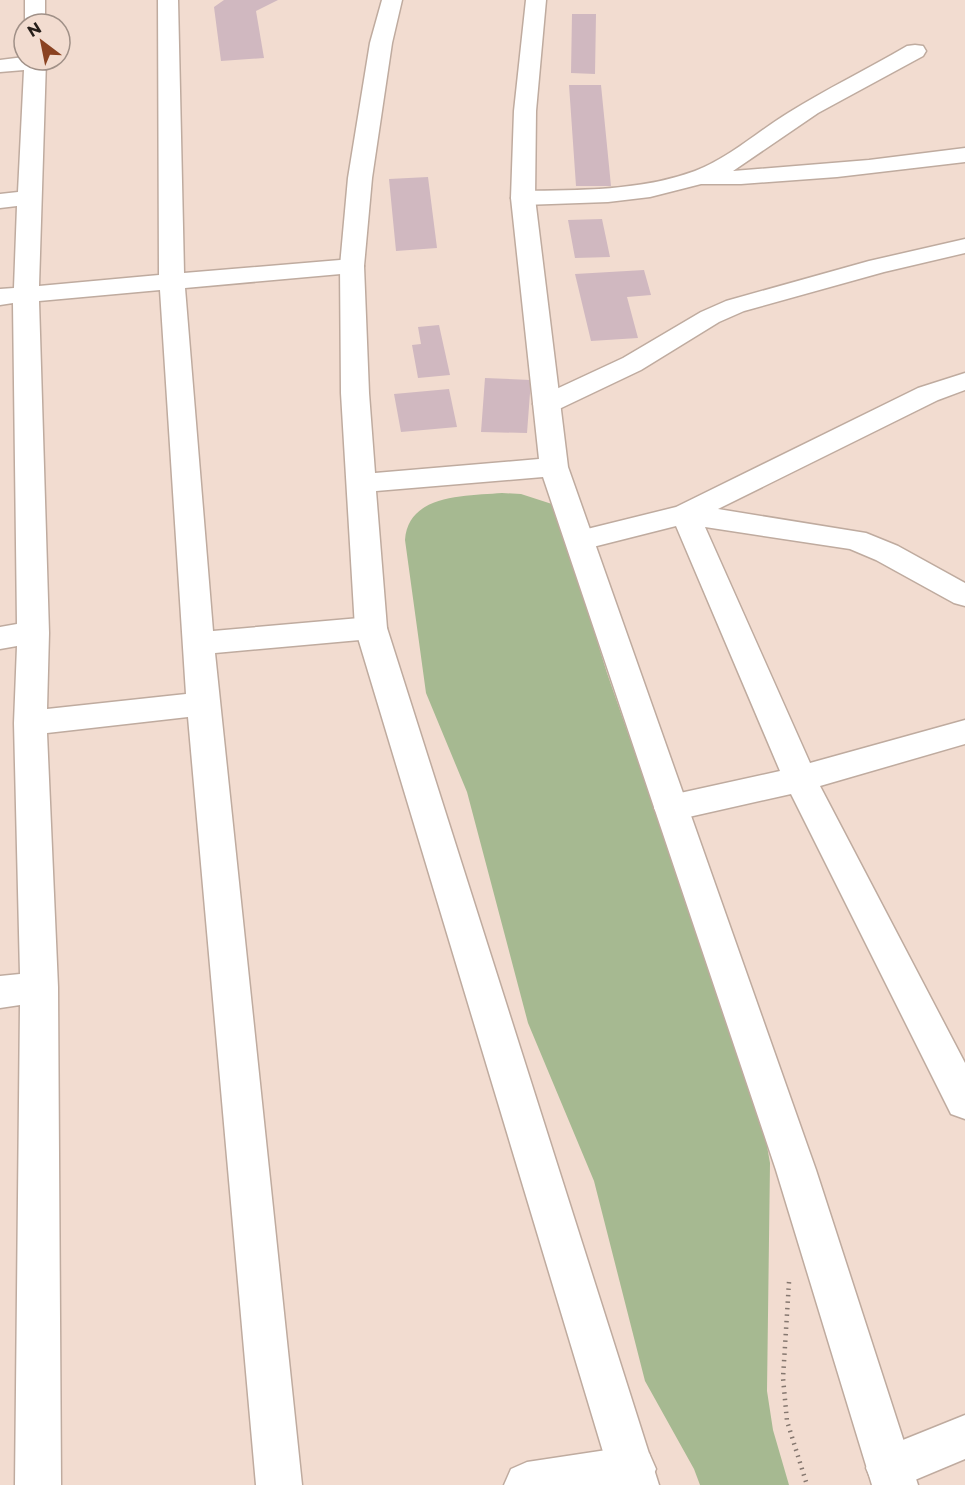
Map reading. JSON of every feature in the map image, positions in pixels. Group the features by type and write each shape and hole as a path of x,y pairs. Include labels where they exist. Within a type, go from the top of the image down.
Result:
{"main road":[{"path":"168,0 172,282 203,704 279,1485"},
{"path":"392,0 381,44 360,178 352,266 355,393 371,628 634,1477 527,1485"},
{"path":"536,0 525,111 523,198 554,467 796,1170 892,1476 965,1437"},
{"path":"523,198 594,197 639,192 692,180 732,164 777,129 915,51"},
{"path":"35,72 29,198 13,296 16,636 30,723 39,987 38,1485"},
{"path":"692,180 879,168 965,155"},
{"path":"0,201 29,198"},
{"path":"547,404 632,364 710,317 735,306 878,266 965,246"},
{"path":"13,296 352,266"},
{"path":"581,540 684,514 928,394 965,381"},
{"path":"928,394 965,405"},
{"path":"362,483 554,467"},
{"path":"684,514 855,540 887,553 965,596"},
{"path":"684,514 800,779 965,1102"},
{"path":"199,643 371,628"},
{"path":"30,723 203,704"},
{"path":"671,808 800,779 965,732"},
{"path":"0,993 39,987"}],"path":[{"path":"790,1274 783,1378 787,1421 807,1485"}],"green space":[{"path":"502,493 521,494 555,505 607,673 762,1118 770,1163 767,1391 773,1430 789,1485 700,1485 694,1469 645,1381 594,1181 528,1023 467,792 426,693 405,540 409,525 417,513 428,505 442,500"}],"building":[{"path":"224,0 278,0 256,11 264,58 221,61 214,7"},
{"path":"572,14 596,14 595,74 571,73"},
{"path":"569,85 601,85 611,186 576,186"},
{"path":"428,177 437,248 396,251 389,179"},
{"path":"602,219 610,257 575,258 568,220"},
{"path":"644,270 651,295 627,297 638,338 591,341 575,274"},
{"path":"439,325 450,375 418,378 412,345 421,344 418,327"},
{"path":"485,378 531,380 527,433 481,432"},
{"path":"449,389 457,427 401,432 394,394"}]}
